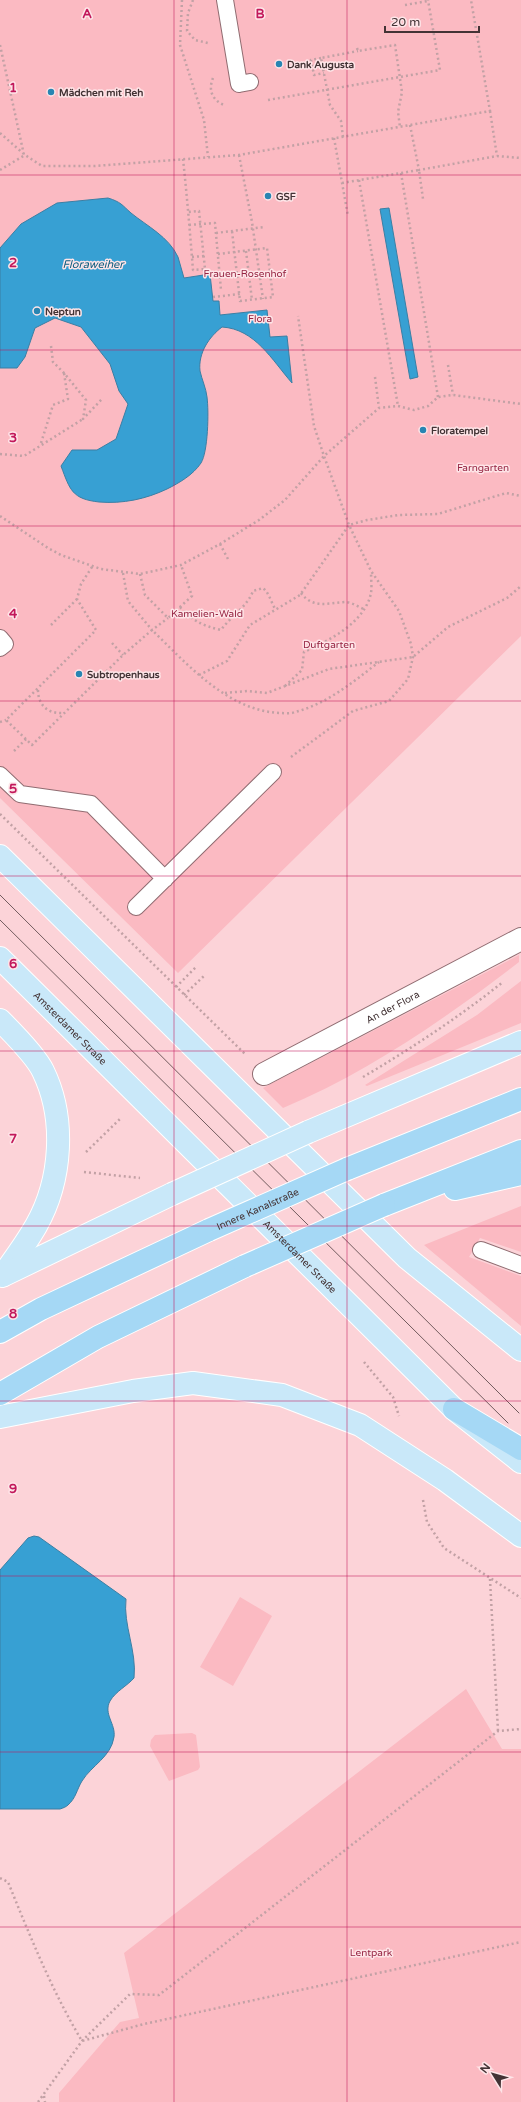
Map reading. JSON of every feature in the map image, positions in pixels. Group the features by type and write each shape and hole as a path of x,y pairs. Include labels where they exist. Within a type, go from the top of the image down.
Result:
{"highway":[{"name":"Innere Kanalstraße","path":"0,1332 42,1309 209,1230 347,1169 521,1099"},
{"path":"0,1394 98,1337 245,1266 384,1205 521,1151"},
{"path":"384,1205 521,1174"},
{"path":"454,1409 521,1449"}],"main road":[{"path":"0,856 407,1258 521,1350"},
{"name":"Amsterdamer Straße","path":"0,958 454,1409 521,1462"},
{"path":"0,1020 42,1070 55,1102 59,1134 56,1166 48,1199 37,1224 1,1277"},
{"path":"1,1277 172,1194 308,1132 521,1042"},
{"path":"0,1418 133,1391 193,1383 282,1395 360,1425 445,1480 521,1536"}],"street":[{"name":"An der Flora","path":"264,1074 521,939"}],"lane":[{"path":"225,0 239,84 250,82"},
{"path":"0,638 5,644 0,648"},
{"path":"136,907 273,772"},
{"path":"0,775 20,794 91,804 165,879"},
{"path":"481,1250 521,1265"}],"path":[{"path":"182,0 180,45 204,120 208,157"},
{"path":"262,101 440,70 428,0 405,4"},
{"path":"471,0 497,156"},
{"path":"0,45 25,155"},
{"path":"324,73 314,75 311,60 358,50 395,45 402,97 398,112 400,127"},
{"path":"321,58 326,90 331,109 341,121 343,137"},
{"path":"0,133 25,155 42,166 95,166 239,155 490,111"},
{"path":"410,125 423,199"},
{"path":"334,138 348,216"},
{"path":"0,170 25,155"},
{"path":"239,155 253,229 263,299"},
{"path":"342,183 497,156 521,158"},
{"path":"183,159 192,257 194,270 205,269 199,211 188,212"},
{"path":"401,173 438,398"},
{"path":"359,180 398,406"},
{"path":"189,225 215,222 221,290"},
{"path":"216,233 264,228"},
{"path":"218,254 235,252 246,251 267,248 273,298 240,301 240,294 235,252 232,231"},
{"path":"246,251 252,300"},
{"path":"192,257 204,256"},
{"path":"213,297 240,294"},
{"path":"273,772 327,728 353,710 389,701 408,679 413,657 411,644 399,610 371,571 349,525 324,456 314,426 298,316"},
{"path":"51,346 53,362 86,400 84,419"},
{"path":"448,365 453,395"},
{"path":"41,444 53,405 68,400 64,373"},
{"path":"375,377 379,408"},
{"path":"0,516 48,548 92,567 123,573 140,574 181,565 220,544 259,520 285,500 324,456 379,408 398,406 414,410 428,406 438,398 453,395 521,404"},
{"path":"0,454 24,456 41,444 61,434 84,419 102,399"},
{"path":"198,675 227,661 250,625 301,593 349,525 367,520 400,516 438,514 506,493 521,496"},
{"path":"220,544 229,561"},
{"path":"6,720 32,746 123,655 192,596 181,565"},
{"path":"51,625 77,599 81,584 92,567"},
{"path":"284,687 302,670 304,652 328,641 355,621 364,609 371,593 371,571"},
{"path":"123,573 128,601 152,630 198,675 242,703 266,712 294,713 321,702 342,690 379,662"},
{"path":"140,574 144,595 168,618"},
{"path":"225,693 247,691 267,693 329,669 413,657 448,627 507,598 521,586"},
{"path":"180,607 190,618 209,628 220,630 249,601 254,591 263,588 268,592 271,603 276,610"},
{"path":"301,593 306,600 323,605 346,602 364,609"},
{"path":"0,722 6,720 96,630 77,599"},
{"path":"112,643 123,655"},
{"path":"38,689 38,699 45,708 55,714 64,713"},
{"path":"14,751 26,739"},
{"path":"0,814 264,1074"},
{"path":"176,987 197,966"},
{"path":"184,995 205,975"},
{"path":"358,1080 403,1053 473,1006 509,977"},
{"path":"82,1157 124,1114"},
{"path":"88,1172 144,1178"},
{"path":"423,1497 427,1522 444,1548 521,1598"},
{"path":"490,1579 498,1731"},
{"path":"38,2102 82,2041 130,1994 159,1995 498,1731 521,1729"},
{"path":"0,1878 8,1882 60,2000 82,2041"},
{"path":"82,2041 144,2024 521,1942"},
{"path":"44,2095 45,2102"}],"green space":[{"name":"Flora","path":"0,0 521,0 521,636 178,973 0,798"},
{"path":"519,955 519,962 435,1023 376,1061 346,1078 283,1108 263,1088"},
{"path":"521,981 521,1023 367,1086 365,1085 477,1015"},
{"path":"521,1206 521,1252 480,1238 469,1257 521,1276 521,1326 424,1245"},
{"path":"240,1597 272,1616 233,1686 200,1667"},
{"name":"Lentpark","path":"466,1689 502,1749 521,1749 521,2102 59,2102 59,2093 120,2022 139,2018 124,1953"},
{"path":"192,1733 196,1735 200,1767 198,1770 169,1781 150,1746 151,1740 155,1735"}],"water":[{"name":"Floraweiher","path":"108,198 121,204 157,232 169,244 178,257 184,278 210,274 213,301 219,301 220,315 267,310 270,337 287,336 292,383 262,347 244,333 234,329 222,327 205,346 200,364 200,371 208,404 207,441 201,463 186,478 159,493 134,500 99,502 90,501 77,496 70,487 61,466 72,450 97,450 116,439 128,404 119,391 110,364 81,327 55,318 35,328 25,357 17,368 0,368 0,248 21,224 57,203"},
{"path":"389,208 418,377 410,379 380,209"},
{"path":"34,1536 39,1537 126,1599 126,1619 134,1658 134,1678 115,1694 108,1706 114,1732 114,1737 109,1750 86,1775 73,1799 68,1805 60,1809 0,1809 0,1570 28,1538"}],"tram line":[{"path":"0,895 519,1413"},
{"path":"0,920 508,1423"}],"place":[{"name":"Dank Augusta","path":"279,64"},
{"name":"Mädchen mit Reh","path":"51,92"},
{"name":"GSF","path":"268,196"},
{"name":"Neptun","path":"37,311"},
{"name":"Floratempel","path":"423,430"},
{"name":"Subtropenhaus","path":"79,674"}],"park label":[{"name":"Frauen-Rosenhof","path":"245,273"},
{"name":"Farngarten","path":"483,467"},
{"name":"Kamelien-Wald","path":"207,613"},
{"name":"Duftgarten","path":"329,644"}]}
